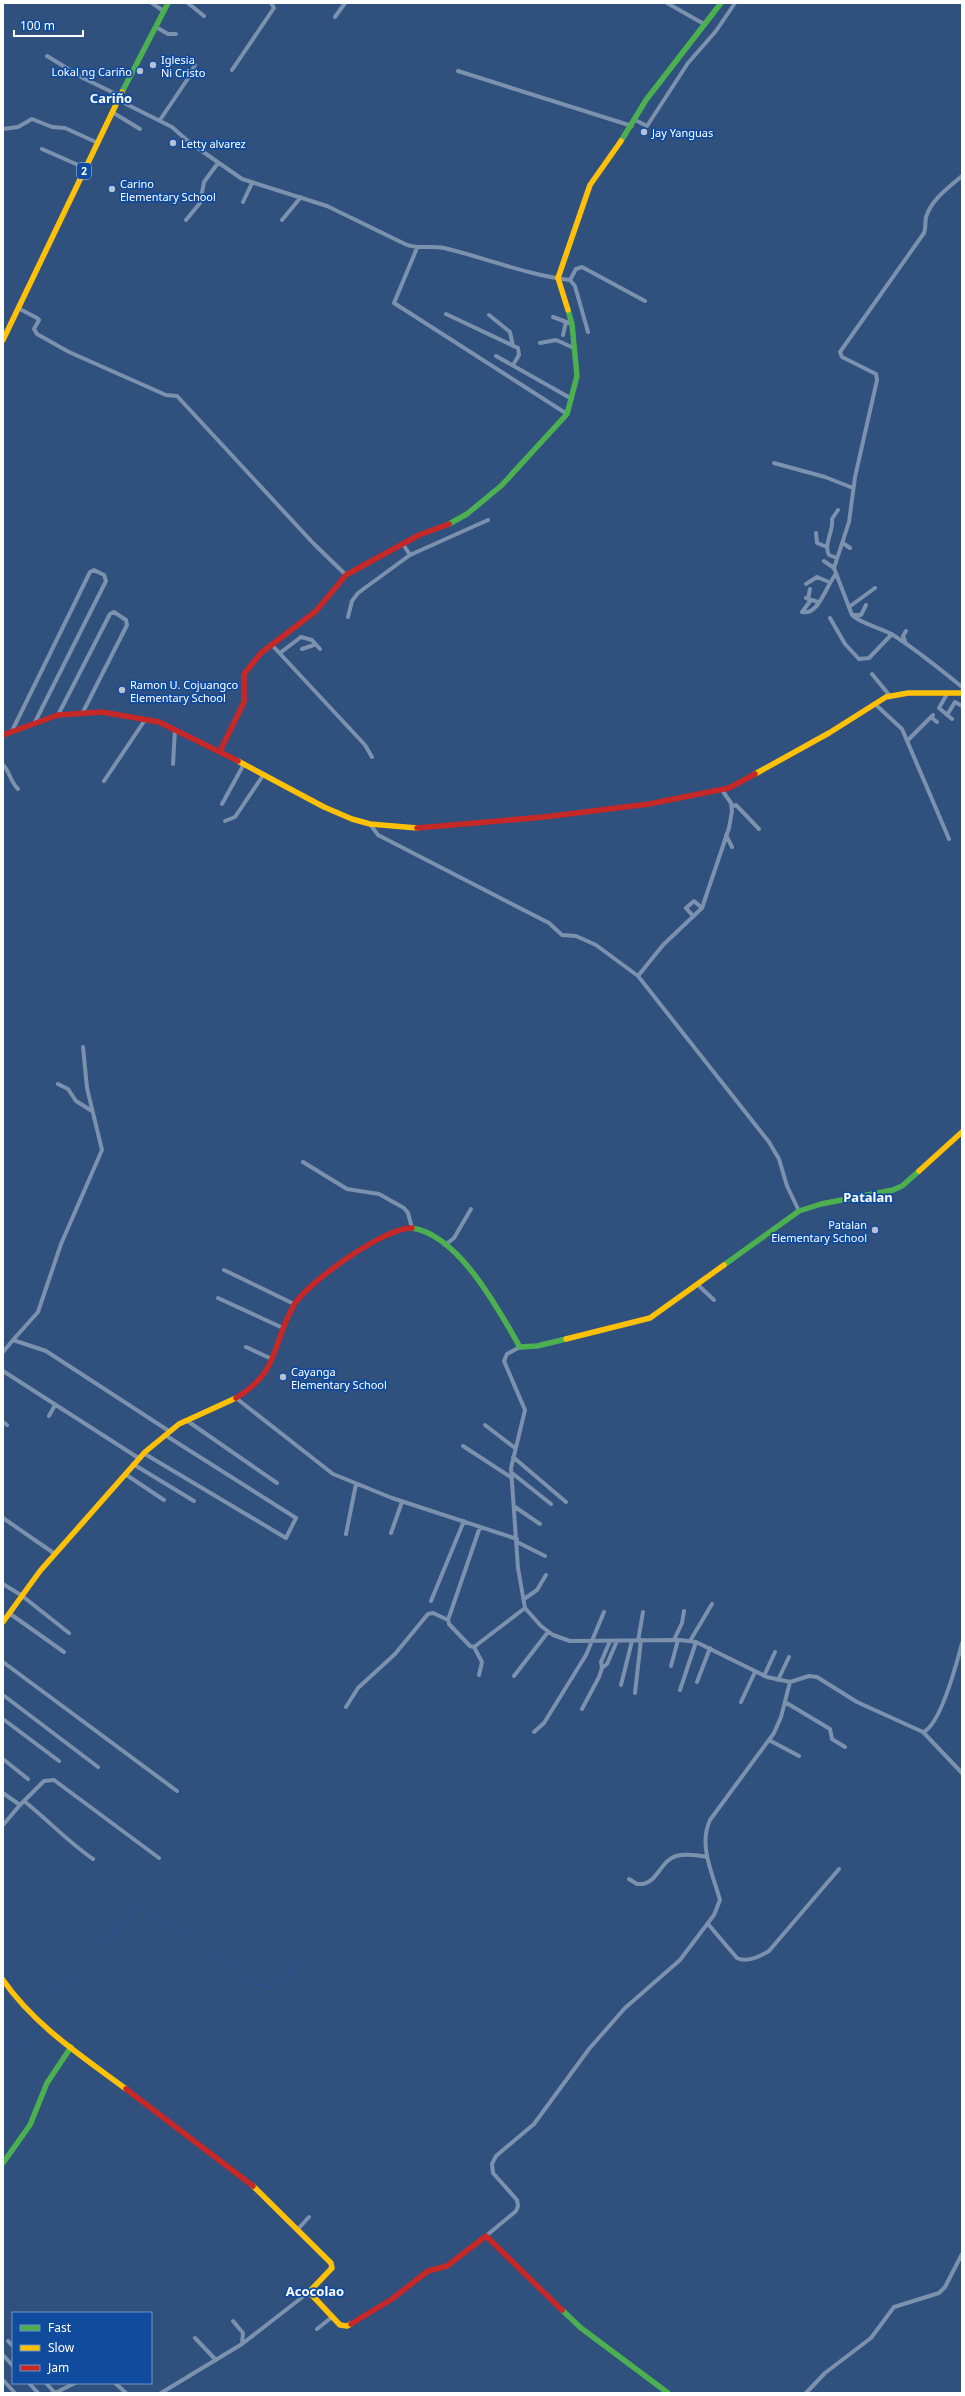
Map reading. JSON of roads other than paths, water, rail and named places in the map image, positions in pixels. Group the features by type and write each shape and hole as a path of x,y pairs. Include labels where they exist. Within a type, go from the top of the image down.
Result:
{"main road":[{"name":"2","path":"3,340 112,112 156,27 162,10 168,3"},
{"path":"220,751 244,702 244,674 248,666 271,644 316,611 333,593 346,575 404,545 419,535 456,521 467,514 502,485 567,414 578,376 569,323 558,278 590,186 633,123 646,100 721,3"},
{"path":"3,735 35,722 58,715 83,712 102,712 145,720 175,728 324,807 352,819 370,824 416,828 502,821 649,804 722,790 758,773 890,696 926,692 962,694"},
{"path":"3,1622 21,1595 133,1464 167,1433 186,1420 236,1398 257,1383 272,1359 283,1328 294,1304 321,1278 376,1240 394,1231 412,1228 431,1234 445,1245 489,1294 520,1347 553,1342 645,1320 698,1285 799,1211 822,1204 896,1189 923,1169 962,1132"},
{"path":"3,1980 28,2013 240,2175 298,2228 332,2266 326,2277 310,2292 341,2326 347,2326 392,2299 428,2271 447,2266 486,2236 582,2328 668,2393"},
{"path":"3,2163 30,2125 47,2083 71,2047"}],"street":[{"path":"152,3 162,10"},
{"path":"188,3 204,16"},
{"path":"232,70 274,8 271,3"},
{"path":"335,17 345,3"},
{"path":"667,3 704,24"},
{"path":"458,71 633,123 648,126 688,63 716,31 735,3"},
{"path":"156,27 168,34 176,34"},
{"path":"47,56 83,78 176,129 218,163 235,175 252,183 327,206 417,248 442,248 570,280 575,286 588,332"},
{"path":"160,120 189,77 195,65"},
{"path":"112,112 140,129"},
{"path":"3,129 18,127 32,119 52,127 65,128 98,143"},
{"path":"42,149 85,168"},
{"path":"186,220 200,203 204,182 218,163"},
{"path":"962,176 940,195 933,204 926,218 924,233 840,352 842,357 873,372 877,378 853,488 849,522 834,568 852,615 857,620 892,634 962,687"},
{"path":"243,202 252,183"},
{"path":"282,220 300,197"},
{"path":"417,248 394,303 567,414"},
{"path":"570,280 576,269 582,267 645,301"},
{"path":"18,307 37,318 34,329 37,334 69,352 166,395 177,396 313,544 346,575"},
{"path":"446,314 513,346 520,351 513,365"},
{"path":"489,315 510,332 513,346"},
{"path":"552,317 569,323 564,335"},
{"path":"540,343 551,340 574,348"},
{"path":"496,356 572,399"},
{"path":"774,463 825,477 853,488"},
{"path":"837,558 829,554 827,547 833,524 832,519 838,510"},
{"path":"348,617 352,601 358,593 410,554 488,520"},
{"path":"816,533 817,543 827,547"},
{"path":"843,544 850,548"},
{"path":"404,545 410,554"},
{"path":"824,561 834,568"},
{"path":"12,731 90,572 94,570 104,575 106,581 35,722"},
{"path":"810,589 808,599 802,612 813,610 829,582 836,574"},
{"path":"806,584 817,577 829,582"},
{"path":"849,606 875,588"},
{"path":"808,599 818,602"},
{"path":"852,615 860,614 866,605"},
{"path":"58,715 110,614 114,612 126,620 127,625 83,712"},
{"path":"830,618 844,644 859,659 869,658 892,634"},
{"path":"906,631 903,636 906,644"},
{"path":"280,654 301,637 312,640 314,645 320,649"},
{"path":"271,644 365,745 372,757"},
{"path":"302,649 314,645"},
{"path":"872,674 890,696"},
{"path":"947,694 939,708 952,719"},
{"path":"947,715 955,702 962,706"},
{"path":"875,704 902,729 949,839"},
{"path":"907,741 932,716 937,722"},
{"path":"104,781 145,720"},
{"path":"173,764 175,728"},
{"path":"222,804 244,764"},
{"path":"3,765 8,771 9,779 18,789"},
{"path":"225,821 236,816 264,774"},
{"path":"638,976 663,945 702,908 726,835 732,806 722,790"},
{"path":"732,806 736,805 759,829"},
{"path":"370,824 378,835 548,923 562,935 576,936 596,945 638,976 770,1142 779,1159 787,1186 799,1211"},
{"path":"726,835 732,847"},
{"path":"693,916 686,908 688,904 694,902 702,908"},
{"path":"3,1352 38,1312 61,1244 101,1154 101,1145 86,1081 83,1047"},
{"path":"58,1084 68,1089 76,1101 92,1111"},
{"path":"304,1162 347,1189 379,1194 404,1208 408,1213 412,1228"},
{"path":"445,1245 454,1238 471,1209"},
{"path":"224,1270 294,1304"},
{"path":"698,1285 714,1300"},
{"path":"218,1298 283,1328"},
{"path":"13,1340 46,1351 296,1518 286,1538 145,1454"},
{"path":"246,1347 272,1359"},
{"path":"520,1347 507,1354 504,1361 524,1406 524,1412 513,1457 512,1473 518,1568 525,1608 548,1632 562,1639 590,1642 640,1640 676,1640 696,1642 764,1676 790,1682 809,1676 817,1677 857,1702 923,1732 962,1773"},
{"path":"3,1371 140,1459"},
{"path":"236,1398 330,1472 402,1502 464,1521 517,1540 545,1556"},
{"path":"49,1416 55,1404"},
{"path":"186,1420 277,1483"},
{"path":"485,1425 515,1448"},
{"path":"463,1446 512,1478"},
{"path":"513,1457 566,1502"},
{"path":"133,1464 194,1501"},
{"path":"512,1473 551,1504"},
{"path":"125,1474 164,1500"},
{"path":"346,1534 356,1484"},
{"path":"391,1533 402,1502"},
{"path":"514,1507 540,1524"},
{"path":"3,1518 55,1554"},
{"path":"431,1601 464,1521"},
{"path":"448,1620 480,1527"},
{"path":"524,1599 537,1590 546,1575"},
{"path":"3,1584 21,1595 69,1633"},
{"path":"690,1641 712,1604"},
{"path":"474,1647 525,1608"},
{"path":"671,1666 684,1611"},
{"path":"534,1732 544,1723 574,1676 586,1655 590,1642 604,1612"},
{"path":"635,1693 643,1612"},
{"path":"9,1613 64,1652"},
{"path":"346,1707 358,1688 395,1654 428,1614 433,1613 448,1620 449,1624 470,1646 474,1647 482,1662 478,1675"},
{"path":"514,1676 548,1632"},
{"path":"582,1709 602,1668 607,1664 617,1641"},
{"path":"621,1685 632,1641"},
{"path":"602,1668 601,1662 610,1642"},
{"path":"680,1690 696,1642"},
{"path":"923,1732 932,1726 948,1691 962,1643"},
{"path":"698,1682 710,1648"},
{"path":"764,1676 775,1652"},
{"path":"778,1680 789,1657"},
{"path":"3,1662 177,1791"},
{"path":"741,1702 754,1672"},
{"path":"486,2236 516,2211 518,2206 517,2200 494,2173 492,2164 496,2156 534,2124 598,2038 625,2008 680,1960 714,1915 720,1900 707,1857 706,1837 710,1820 769,1740 781,1717 790,1682"},
{"path":"3,1695 98,1768"},
{"path":"785,1702 830,1729 832,1739 845,1747"},
{"path":"3,1719 59,1761"},
{"path":"769,1740 799,1756"},
{"path":"3,1759 28,1779"},
{"path":"3,1825 24,1800 44,1781 54,1780 159,1858"},
{"path":"3,1793 20,1805"},
{"path":"24,1800 48,1820 66,1840 93,1859"},
{"path":"629,1879 637,1884 652,1881 668,1861 676,1856 694,1855 707,1857"},
{"path":"708,1924 737,1958 753,1959 761,1956 769,1951 840,1868"},
{"path":"298,2228 309,2217"},
{"path":"806,2393 825,2373 871,2338 894,2307 938,2293 945,2286 962,2254"},
{"path":"161,2393 242,2344 310,2292"},
{"path":"317,2329 332,2317"},
{"path":"233,2321 243,2333 242,2344"},
{"path":"195,2338 216,2360"},
{"path":"8,2341 12,2345"},
{"path":"3,2355 12,2365"},
{"path":"3,2380 15,2393"},
{"path":"30,2384 38,2393"},
{"path":"47,2384 55,2393 73,2384"},
{"path":"117,2384 126,2393"}],"waterway":[{"path":"42,2022 44,2016 38,2011 42,1998 60,1983 82,1973 94,1952 105,1944 135,1910 142,1909 228,1961 247,1979 270,1988 284,1980 303,1954"},
{"path":"3,2047 28,2042 40,2025"}],"place":[{"name":"Iglesia Ni Cristo","path":"153,65"},
{"name":"Lokal ng Cariño","path":"140,71"},
{"name":"Jay Yanguas","path":"644,132"},
{"name":"Letty alvarez","path":"173,143"},
{"name":"Carino Elementary School","path":"112,189"},
{"name":"Ramon U. Cojuangco Elementary School","path":"122,690"},
{"name":"Patalan Elementary School","path":"875,1230"},
{"name":"Cayanga Elementary School","path":"283,1377"}],"district":[{"name":"Cariño","path":"111,98"},
{"name":"Patalan","path":"868,1197"},
{"name":"Acocolao","path":"315,2291"}]}
